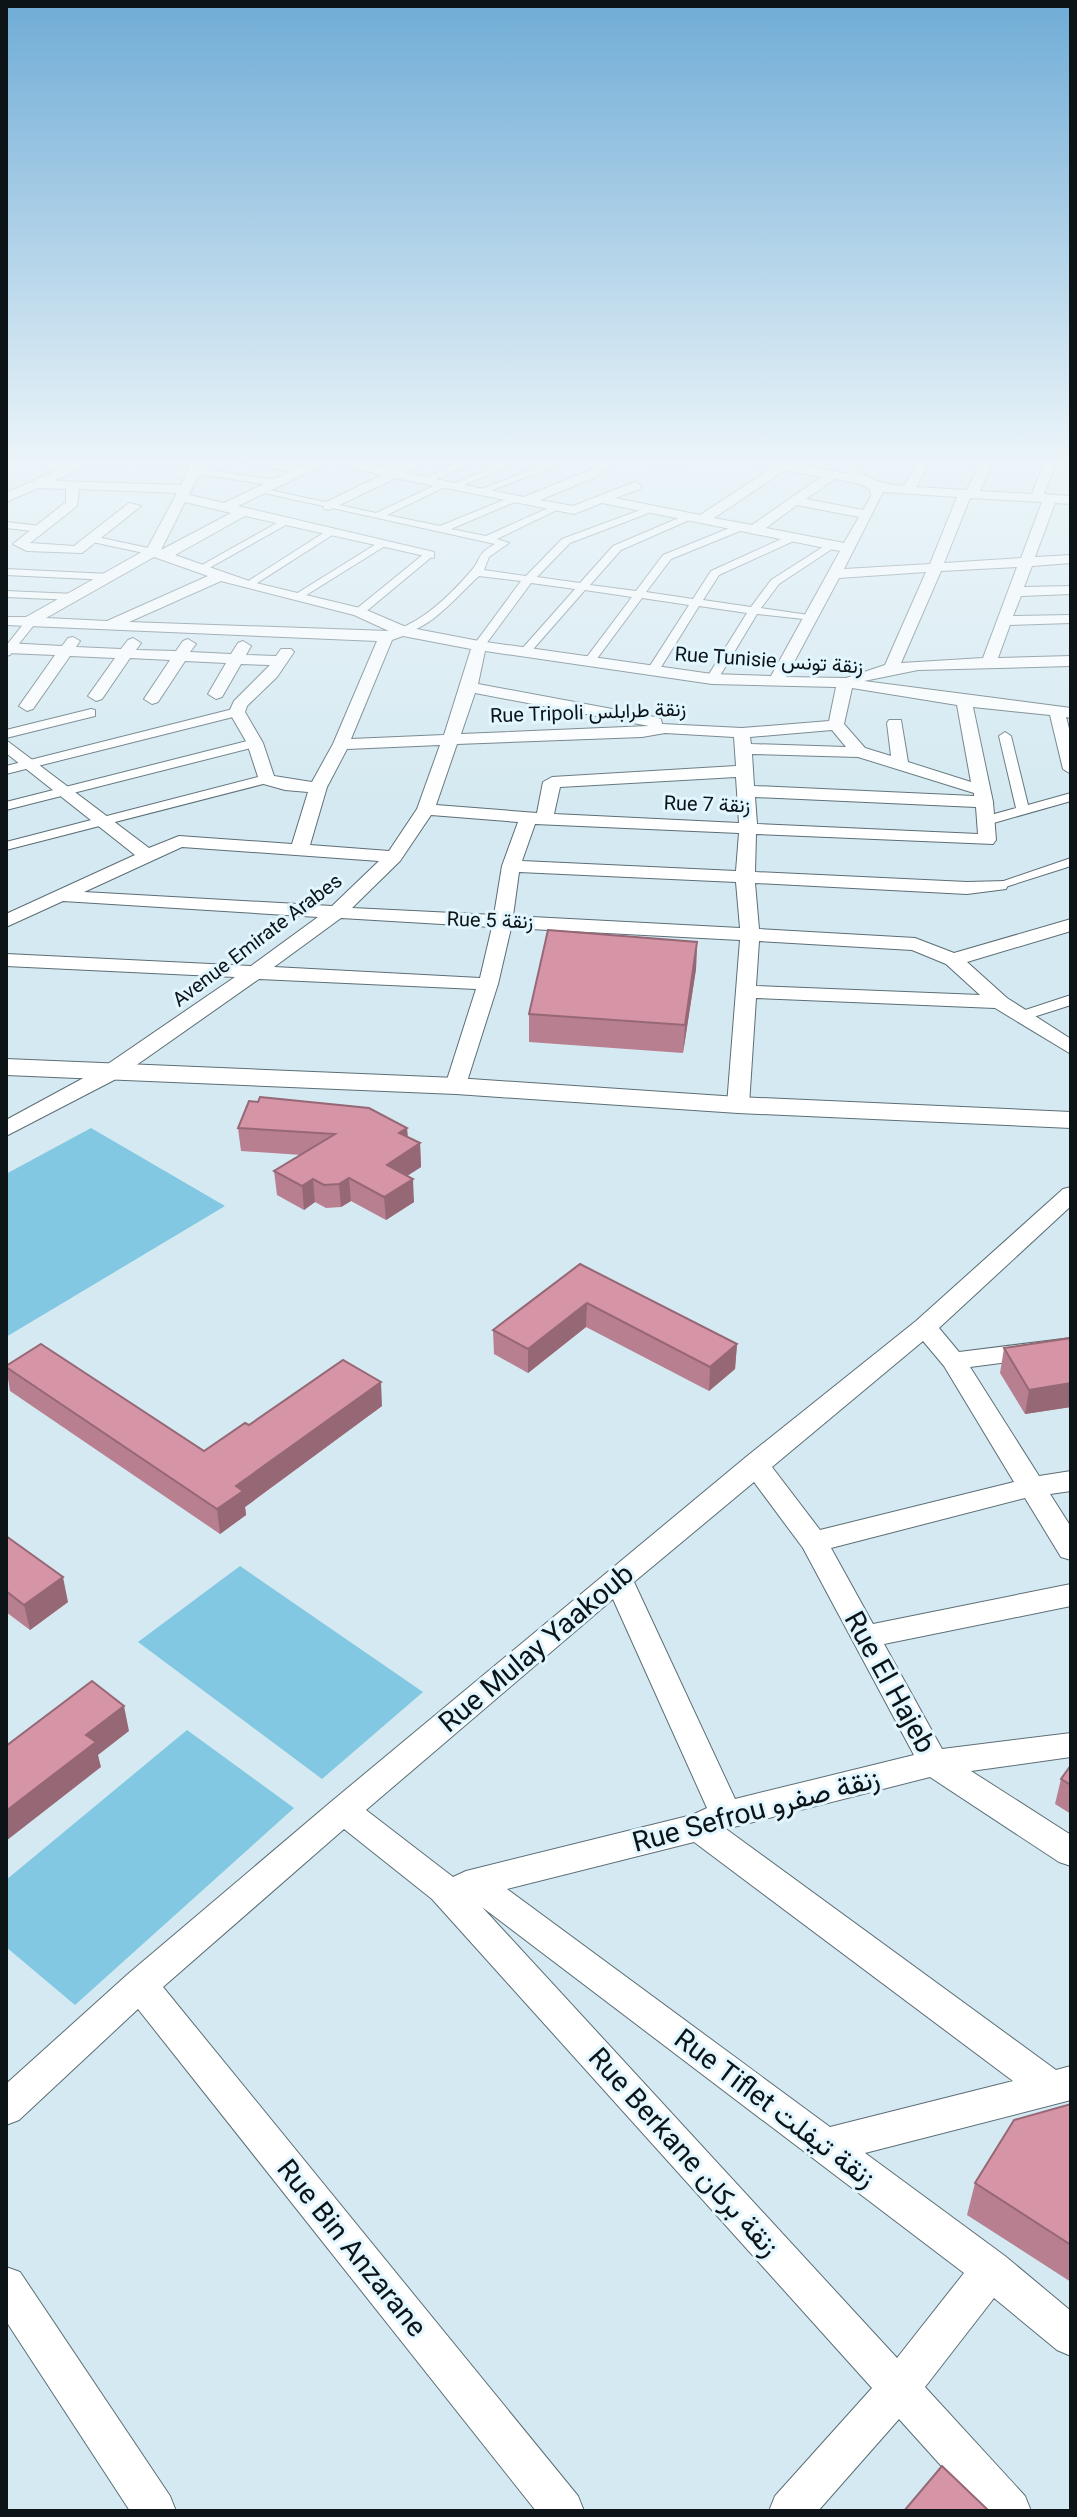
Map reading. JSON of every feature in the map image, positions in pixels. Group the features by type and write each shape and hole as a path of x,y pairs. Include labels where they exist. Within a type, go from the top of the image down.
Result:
{"street":[{"path":"78,575 110,577"},
{"path":"7,650 32,620 113,575"},
{"path":"247,585 262,575"},
{"path":"296,597 331,575"},
{"path":"359,612 404,575"},
{"path":"6,621 386,637 418,626 472,575"},
{"path":"498,575 809,618"},
{"path":"479,646 533,575"},
{"path":"524,653 595,575"},
{"path":"589,662 654,575"},
{"path":"652,672 714,575"},
{"path":"712,679 753,611 775,582 785,575"},
{"path":"775,683 832,575"},
{"path":"891,669 914,621 931,575"},
{"path":"988,664 1021,575"},
{"path":"112,624 220,576"},
{"name":"Rue Tunisie زنقة تونس","path":"220,576 359,612 402,631 479,646 712,679 848,683 964,701 1064,712"},
{"path":"1016,592 1071,590"},
{"path":"6,594 74,597"},
{"path":"1002,621 1071,619"},
{"path":"27,706 85,623"},
{"path":"96,696 148,626"},
{"path":"152,699 198,628"},
{"path":"216,694 254,631"},
{"path":"237,712 240,704 272,674 296,633"},
{"path":"299,851 318,787 341,744 386,637"},
{"name":"Avenue Emirate Arabes","path":"6,1129 110,1073 254,973 335,914 394,857 426,809 469,687 479,646"},
{"path":"7,650 281,661"},
{"path":"859,752 836,725 841,691 857,675 891,669 1071,661"},
{"path":"469,687 656,722 665,728"},
{"path":"964,701 985,821 1071,797"},
{"path":"237,712 255,743 266,779"},
{"path":"6,770 237,712"},
{"path":"1064,712 1071,769"},
{"path":"6,734 91,713"},
{"path":"895,723 900,765"},
{"name":"Rue Tripoli زنقة طرابلس","path":"341,744 642,732 665,728 744,741 836,725"},
{"path":"1005,736 1023,810"},
{"path":"738,1105 750,934 745,878 748,827 744,741 859,752 983,796"},
{"path":"6,806 255,743"},
{"path":"6,745 148,856"},
{"path":"456,1086 488,984 503,920 511,866 552,782 745,771"},
{"path":"6,846 266,779 285,785 318,787"},
{"path":"746,791 983,796"},
{"name":"Rue 7 زنقة","path":"426,809 536,819 987,840 985,821"},
{"path":"6,921 179,841 394,857"},
{"path":"511,866 967,888 999,885 1071,862"},
{"path":"1055,867 1071,877"},
{"name":"Rue 5 زنقة","path":"64,896 335,914 503,920 915,944 953,960 1000,1002 1071,1048"},
{"path":"953,960 1071,925"},
{"path":"6,960 488,984"},
{"path":"746,992 1000,1002"},
{"path":"1021,1016 1071,1000"},
{"path":"6,1067 456,1086 738,1105 1071,1120"},
{"name":"Rue Mulay Yaakoub","path":"6,2108 140,1985 343,1810 756,1464 925,1327 1071,1194"},
{"path":"925,1327 953,1361 1071,1550"},
{"path":"953,1361 1071,1346"},
{"name":"Rue El Hajeb","path":"756,1464 814,1542 934,1763 1071,1852"},
{"path":"814,1542 1031,1487 1071,1481"},
{"path":"618,1579 712,1820 1061,2085"},
{"path":"865,1637 1071,1595"},
{"name":"Rue Sefrou زنقة صفرو","path":"460,1886 934,1763 1071,1745"},
{"name":"Rue Berkane زنقة بركان","path":"343,1810 460,1886 1010,2511"},
{"name":"Rue Tiflet زنقة تيفلت","path":"460,1886 824,2146 991,2270 1071,2336"},
{"name":"Rue Bin Anzarane","path":"140,1985 563,2511"},
{"path":"824,2146 1061,2085"},
{"path":"790,2511 899,2388 991,2270"},
{"path":"6,2286 155,2511"}],"shaded area":[{"path":"91,1128 225,1206 6,1337 6,1174"},
{"path":"240,1566 423,1692 322,1779 138,1642"},
{"path":"187,1730 294,1808 75,2005 6,1947 6,1880"}],"building":[{"path":"548,930 697,942 685,1025 529,1014"},
{"path":"260,1097 369,1108 407,1128 399,1133 420,1143 387,1165 413,1179 384,1197 349,1178 339,1184 324,1185 313,1179 302,1186 274,1171 335,1134 238,1128 249,1101 258,1102"},
{"path":"580,1264 737,1344 710,1367 587,1303 528,1349 493,1330"},
{"path":"1071,1338 1071,1383 1029,1390 1004,1348"},
{"path":"41,1344 204,1451 245,1423 249,1425 343,1360 381,1382 236,1486 243,1491 217,1509 6,1367"},
{"path":"6,1536 63,1577 24,1605 6,1591"},
{"path":"92,1681 124,1706 86,1735 96,1742 6,1811 6,1746"},
{"path":"1071,1765 1071,1785 1061,1779"},
{"path":"1071,2104 1071,2245 975,2183 1014,2120"},
{"path":"942,2466 989,2511 904,2511"}]}
